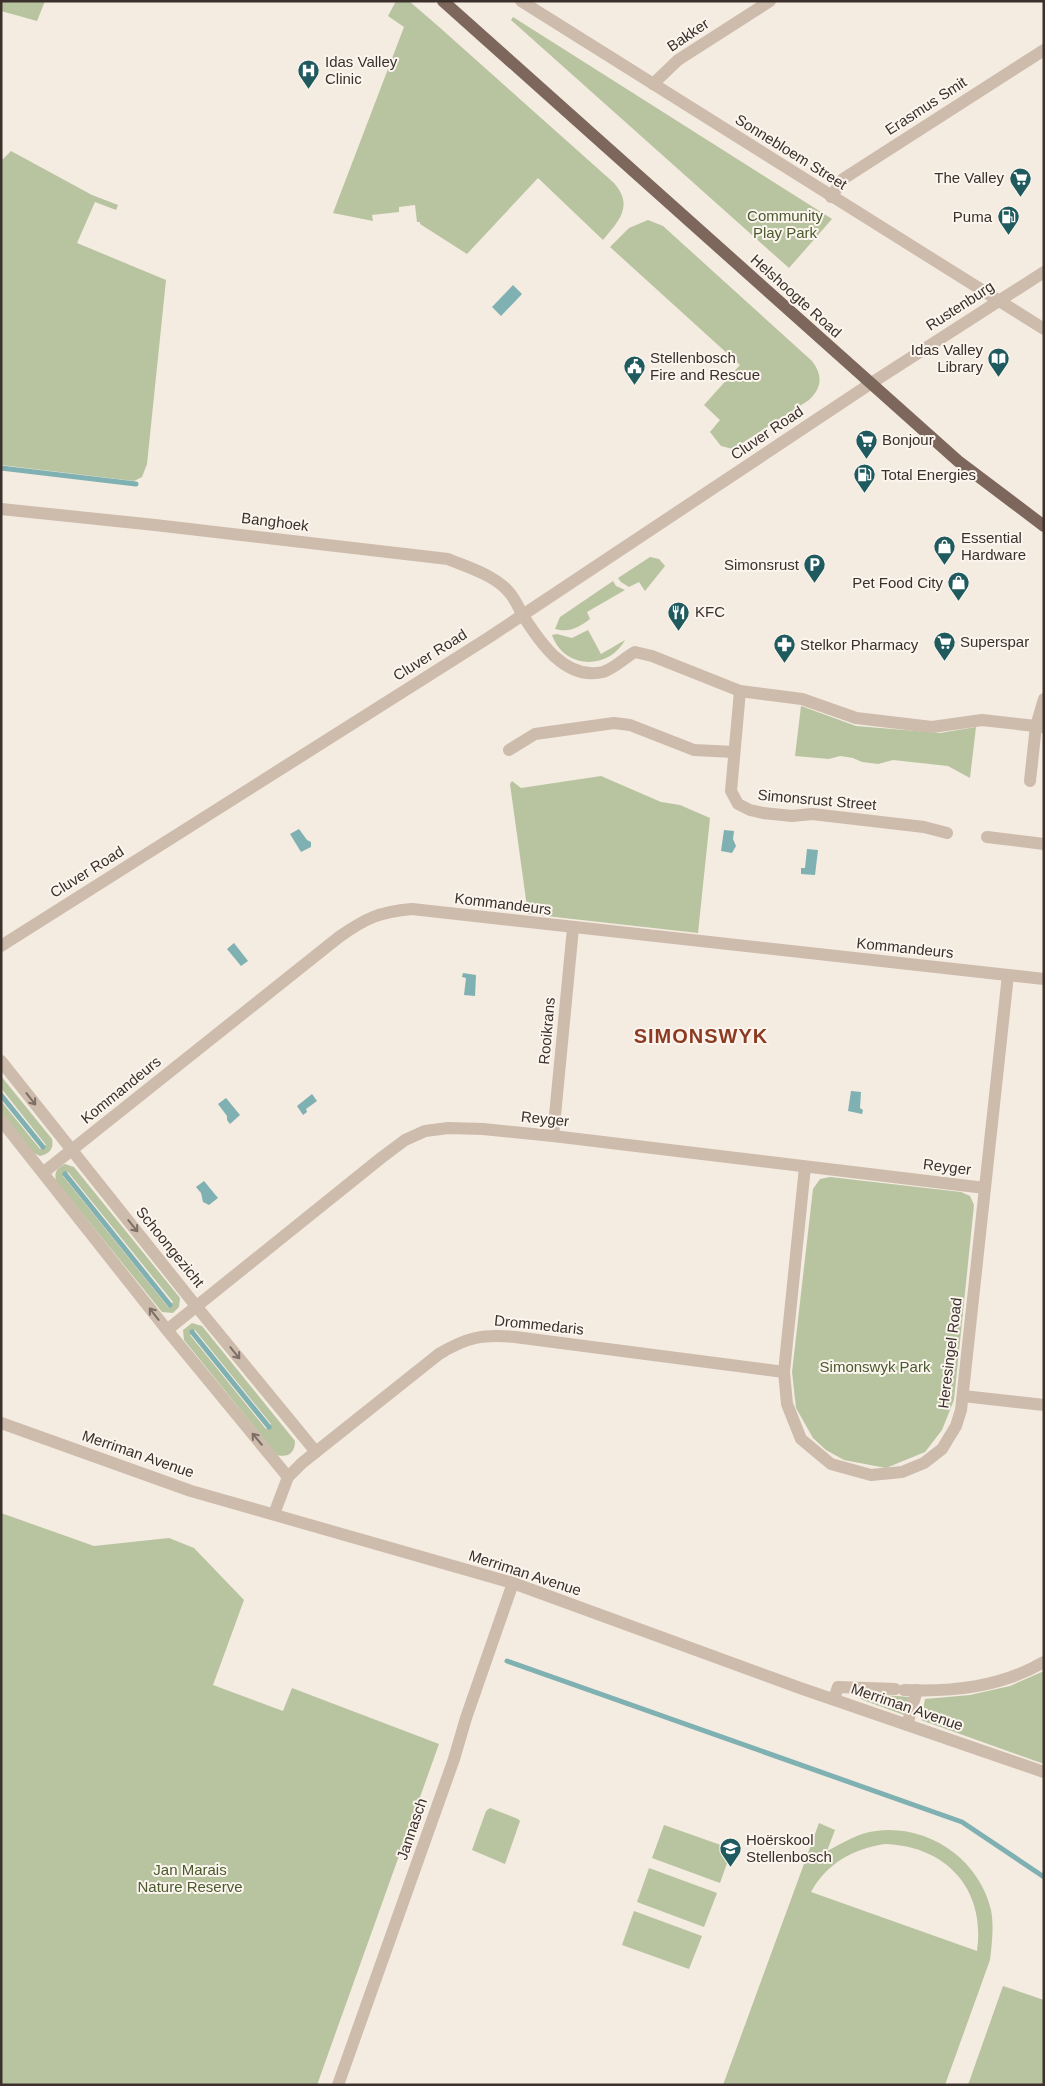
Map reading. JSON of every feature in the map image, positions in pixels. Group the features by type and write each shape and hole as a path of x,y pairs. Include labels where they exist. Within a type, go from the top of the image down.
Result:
{"main road":[{"name":"Helshoogte Road","path":"443,1 958,461 1044,526"}],"street":[{"name":"Sonnebloem Street","path":"521,1 1044,329"},
{"name":"Bakker","path":"653,84 678,60 770,1"},
{"name":"Erasmus Smit","path":"831,197 843,180 850,174 1044,50"},
{"name":"Rustenburg","path":"870,384 1044,272"},
{"name":"Cluver Road","path":"1,946 523,615 870,384"},
{"name":"Banghoek","path":"1,509 155,524 448,560 496,582 508,591 523,615"},
{"path":"523,615 538,638 558,660 574,670 602,672 612,668 635,652 652,656 740,691 802,699 856,718 932,727 982,720 1040,727"},
{"name":"Simonsrust Street","path":"740,691 731,791 738,804 763,814 792,816 812,814 924,826 947,833"},
{"path":"1030,781 1044,699"},
{"path":"509,750 535,734 614,723 630,725 694,750 734,752"},
{"path":"987,837 1044,844"},
{"name":"Kommandeurs","path":"44,1172 358,924 386,912 412,909 1044,979"},
{"name":"Rooikrans","path":"553,1136 573,928"},
{"name":"Heresingel Road","path":"805,1168 784,1372 787,1404 802,1439 831,1464 871,1475 902,1472 924,1463 942,1449 956,1426 963,1396 1008,975"},
{"name":"Schoongezicht","path":"1,1061 196,1306 316,1452"},
{"path":"1,1120 167,1330 288,1477"},
{"name":"Reyger","path":"167,1330 405,1140 424,1131 448,1128 553,1136 805,1168 985,1188"},
{"name":"Drommedaris","path":"274,1514 288,1477 316,1452 440,1354 464,1340 483,1336 557,1342 784,1372"},
{"path":"963,1396 1044,1405"},
{"name":"Merriman Avenue","path":"1,1423 192,1490 512,1583 1040,1773"},
{"name":"Jannasch","path":"338,2085 454,1759 512,1583"},
{"path":"834,1699 838,1686 947,1690 998,1683 1044,1662"},
{"path":"908,1725 917,1690"}],"green space":[{"path":"1,1 45,1 37,21 1,11"},
{"path":"396,1 409,1 614,183 620,191 624,206 619,220 603,240 538,178 467,254 420,224 420,222 417,222 415,205 399,207 399,212 372,215 373,221 333,213 404,27 388,16"},
{"name":"Community Play Park","path":"513,17 832,219 789,268 511,20"},
{"path":"11,151 92,195 118,205 116,210 95,202 77,243 166,280 147,464 142,477 134,481 1,465 1,161"},
{"path":"648,220 663,226 812,361 818,371 819,386 809,400 733,449 721,446 710,432 720,420 704,405 740,365 610,247 629,228"},
{"path":"650,557 659,559 665,566 645,591 639,582 629,587 621,582 618,578"},
{"path":"613,581 616,586 625,590 587,612 590,619 578,627 570,630 555,629 560,617"},
{"path":"588,630 601,654 625,640 608,657 598,661 587,662 576,660 566,654 558,646 552,635 557,634 572,638"},
{"path":"801,706 856,726 940,733 976,727 970,778 948,766 893,760 878,764 840,756 829,759 795,756"},
{"path":"601,776 661,802 680,805 710,818 698,933 528,914 510,784 512,781 521,788"},
{"path":"1,1076 52,1139 52,1148 46,1154 40,1156 34,1153 1,1112 1,1101 40,1149 46,1145 1,1088"},
{"path":"65,1164 74,1167 180,1298 179,1307 173,1313 162,1312 56,1181 55,1175 58,1169","holes":["68,1172 173,1302 168,1307 63,1176"]},
{"name":"Simonswyk Park","path":"830,1177 961,1192 970,1196 974,1205 954,1400 942,1430 925,1452 886,1468 844,1460 826,1450 813,1438 796,1408 792,1372 813,1189 820,1179"},
{"path":"192,1323 202,1326 295,1441 294,1449 290,1454 284,1456 277,1455 184,1340 183,1330","holes":["195,1330 271,1424 266,1429 190,1335"]},
{"name":"Jan Marais Nature Reserve","path":"1,1513 94,1546 169,1538 194,1548 244,1600 213,1685 283,1711 292,1688 439,1744 317,2085 1,2085"},
{"path":"1044,1671 1044,1764 921,1720 925,1699 970,1695 1010,1686"},
{"path":"858,1693 909,1697 904,1715 863,1700 858,1697"},
{"path":"490,1808 520,1821 505,1864 472,1850 486,1811"},
{"path":"819,1823 835,1830 827,1851 863,1834 895,1830 914,1833 932,1839 949,1849 963,1861 975,1875 985,1892 992,1916 992,1941 990,1960 945,2085 723,2085","holes":["885,1844 907,1847 926,1853 943,1862 957,1875 968,1890 975,1908 978,1929 977,1951 811,1892 817,1882 833,1865 852,1854 873,1846"]},
{"path":"664,1825 732,1849 720,1883 652,1858"},
{"path":"649,1868 717,1893 704,1927 637,1902"},
{"path":"634,1911 702,1936 689,1969 622,1945"},
{"path":"1003,1986 1044,2000 1044,2085 968,2085"}],"water":[{"path":"513,285 522,294 501,316 492,307"},
{"path":"299,829 307,840 311,842 311,847 301,852 290,834"},
{"path":"724,830 734,831 733,839 736,846 732,853 721,851"},
{"path":"807,849 818,850 815,875 801,874 801,868 805,868"},
{"path":"234,943 248,961 241,966 227,949"},
{"path":"463,973 476,975 475,996 464,995 466,978 462,977"},
{"path":"851,1091 861,1092 860,1108 863,1110 862,1114 848,1111"},
{"path":"312,1094 317,1101 306,1109 307,1112 303,1115 297,1106"},
{"path":"226,1098 240,1115 230,1124 227,1116 218,1104"},
{"path":"204,1181 218,1198 209,1205 203,1202 201,1193 196,1187"}],"waterway":[{"path":"1,468 136,484"},
{"path":"1,1095 43,1147"},
{"path":"65,1174 170,1305"},
{"path":"192,1332 269,1427"},
{"path":"507,1661 962,1822 1044,1877"}],"place":[{"name":"Idas Valley Clinic","path":"309,90"},
{"name":"The Valley","path":"1020,197"},
{"name":"Puma","path":"1008,236"},
{"name":"Idas Valley Library","path":"999,378"},
{"name":"Stellenbosch Fire and Rescue","path":"634,386"},
{"name":"Bonjour","path":"866,459"},
{"name":"Total Energies","path":"865,494"},
{"name":"Essential Hardware","path":"945,566"},
{"name":"Simonsrust","path":"815,584"},
{"name":"Pet Food City","path":"959,602"},
{"name":"KFC","path":"679,631"},
{"name":"Superspar","path":"944,661"},
{"name":"Stelkor Pharmacy","path":"784,664"},
{"name":"Hoërskool Stellenbosch","path":"730,1868"}],"district":[{"name":"SIMONSWYK","path":"701,1036"}]}
